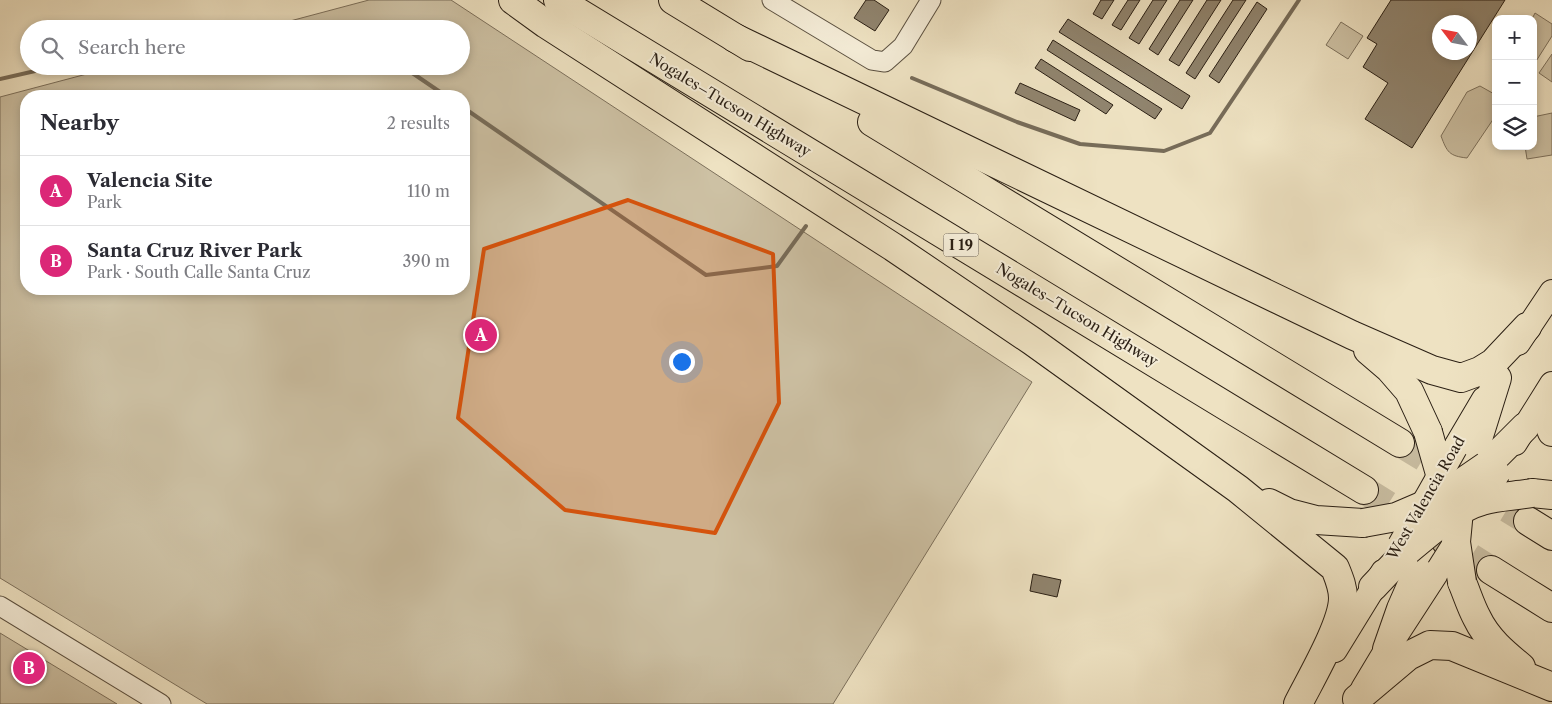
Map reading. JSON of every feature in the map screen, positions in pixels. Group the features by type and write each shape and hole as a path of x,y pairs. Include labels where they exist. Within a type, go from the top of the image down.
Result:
{"highway":[{"path":"512,0 546,24 893,247 1007,324 1238,489 1335,568 1341,580 1343,598 1338,621 1300,704"},
{"name":"Nogales–Tucson Highway","path":"558,0 1364,490"},
{"path":"673,0 1400,443"},
{"path":"735,38 1352,335 1432,370 1461,378 1480,371 1493,363 1528,327"},
{"path":"1352,335 1389,368 1409,391 1459,491"},
{"path":"1387,649 1401,609 1459,491 1497,378"},
{"path":"1552,399 1549,426 1552,432"},
{"path":"1373,587 1426,561 1459,491 1525,427"},
{"path":"1238,489 1289,513 1316,520 1363,523 1396,517 1459,491 1542,494"},
{"path":"1528,521 1552,536"},
{"path":"1426,561 1476,618 1500,650 1547,685"},
{"path":"1491,570 1552,608"},
{"path":"1356,702 1408,656 1430,645 1452,646 1547,685"}],"main road":[{"path":"1497,378 1552,292"},
{"path":"1525,427 1552,384"},
{"path":"1300,704 1373,587"},
{"path":"1356,702 1387,649"}],"street":[{"path":"772,0 872,60 885,62 903,46 931,0"},
{"path":"0,606 161,704"}],"highlighted area":[{"path":"628,200 773,254 779,403 715,533 565,510 458,418 484,249"}],"shaded area":[{"path":"369,0 451,0 1032,382 833,704 207,704 0,578 0,97 20,92 20,295 470,295 470,90 26,90 83,75 470,75 470,20 294,20"},
{"path":"1535,13 1552,24 1552,36 1537,60 1537,15 1534,15"},
{"path":"1341,22 1363,36 1348,59 1326,45"},
{"path":"1552,54 1552,82 1539,73"},
{"path":"1480,86 1492,93 1492,121 1467,158 1452,154 1445,146 1441,136 1467,92"},
{"path":"1552,113 1552,155 1527,159 1526,150 1537,150 1537,116"},
{"path":"0,633 117,704 0,704"}],"building":[{"path":"866,0 874,0 889,10 875,31 854,18"},
{"path":"1101,0 1114,0 1102,19 1093,14"},
{"path":"1128,0 1140,0 1121,30 1112,25"},
{"path":"1153,0 1167,0 1139,44 1129,38"},
{"path":"1180,0 1193,0 1158,55 1149,49"},
{"path":"1207,0 1221,0 1179,66 1169,60"},
{"path":"1233,0 1246,0 1195,79 1186,73"},
{"path":"1391,0 1505,0 1496,15 1492,15 1492,21 1477,45 1477,15 1432,15 1432,60 1467,60 1412,148 1365,119 1388,83 1363,67 1377,44 1367,38"},
{"path":"1257,2 1267,9 1219,83 1209,76"},
{"path":"1068,19 1190,96 1182,109 1059,32"},
{"path":"1053,40 1162,109 1155,119 1047,50"},
{"path":"1041,59 1113,105 1106,114 1035,68"},
{"path":"1020,83 1080,110 1075,121 1015,93"},
{"path":"1033,574 1061,580 1057,597 1030,591"}],"waterway":[{"path":"912,78 1017,122 1080,144 1164,151 1210,133 1299,0"},
{"path":"0,79 20,74"},
{"path":"415,75 437,90"},
{"path":"470,112 706,275 777,266 806,226"}],"tunnel":[{"path":"1400,443 1528,521"},
{"path":"1364,490 1491,570"}],"place":[{"name":"Valencia Site","path":"481,335"},
{"name":"Santa Cruz River Park","path":"29,668"}]}
